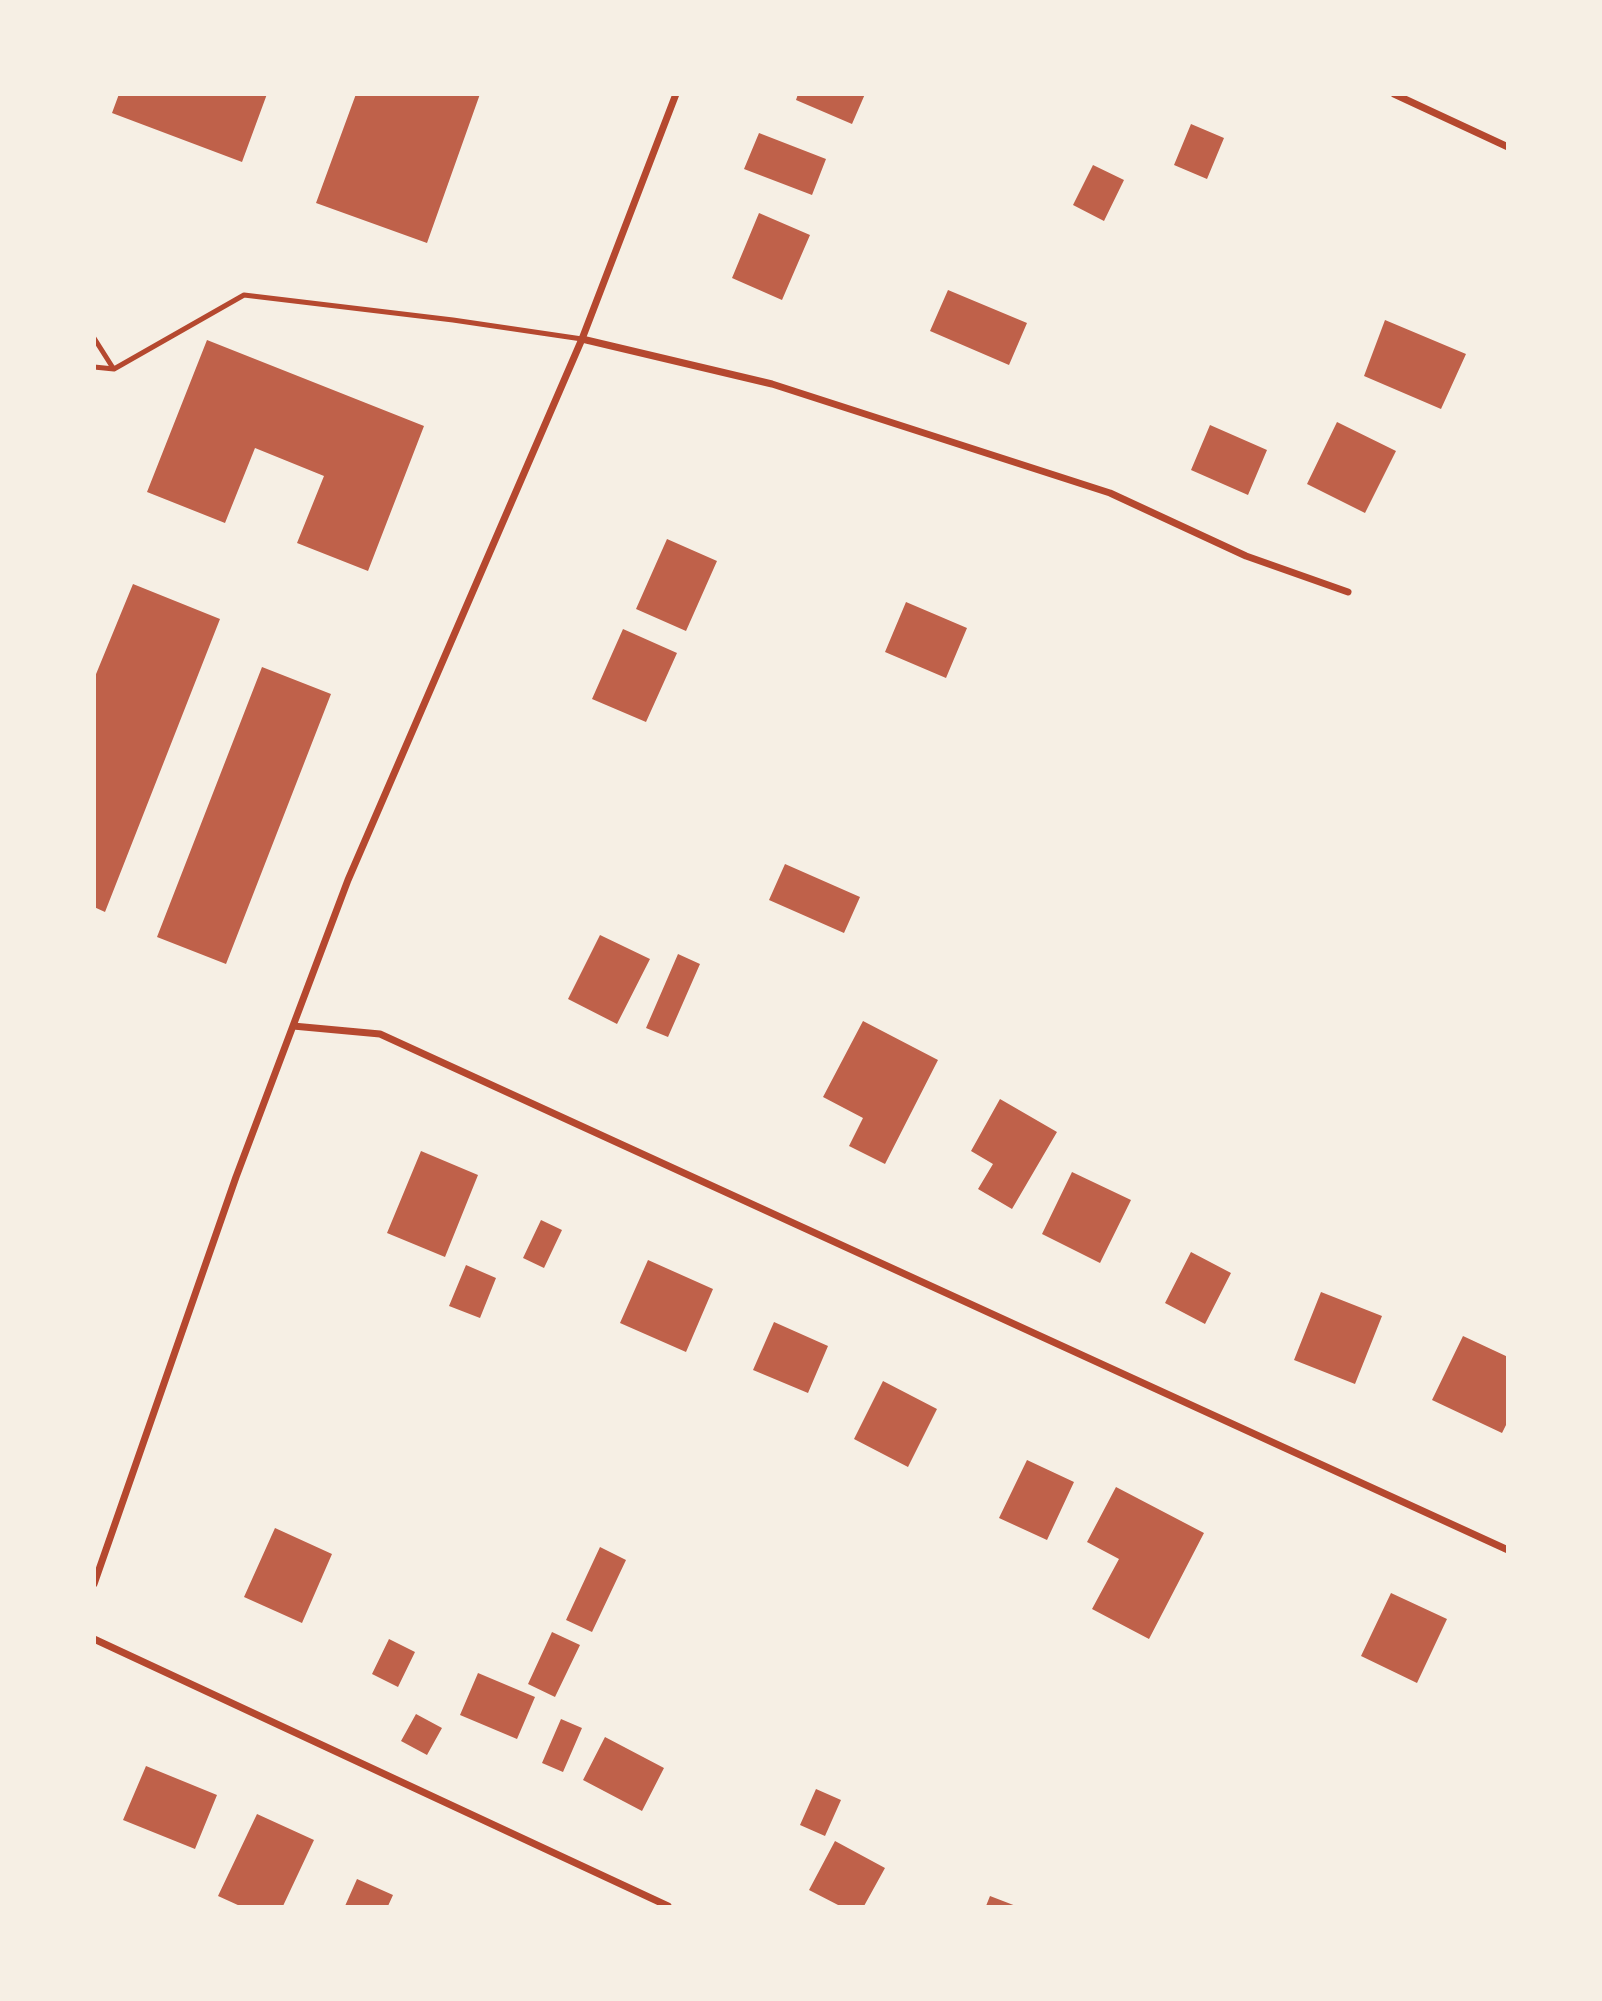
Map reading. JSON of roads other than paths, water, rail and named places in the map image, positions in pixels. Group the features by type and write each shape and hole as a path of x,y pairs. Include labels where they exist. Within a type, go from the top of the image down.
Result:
{"street":[{"path":"94,1584 236,1177 348,880 582,339 676,94"},
{"path":"1394,94 1507,147"},
{"path":"582,339 772,384 1110,493 1246,556 1348,592"},
{"path":"293,1026 380,1034 1507,1550"},
{"path":"94,1639 668,1906"}],"lane":[{"path":"94,367 114,369 244,295 453,320 582,339"},
{"path":"94,338 114,369"}]}
